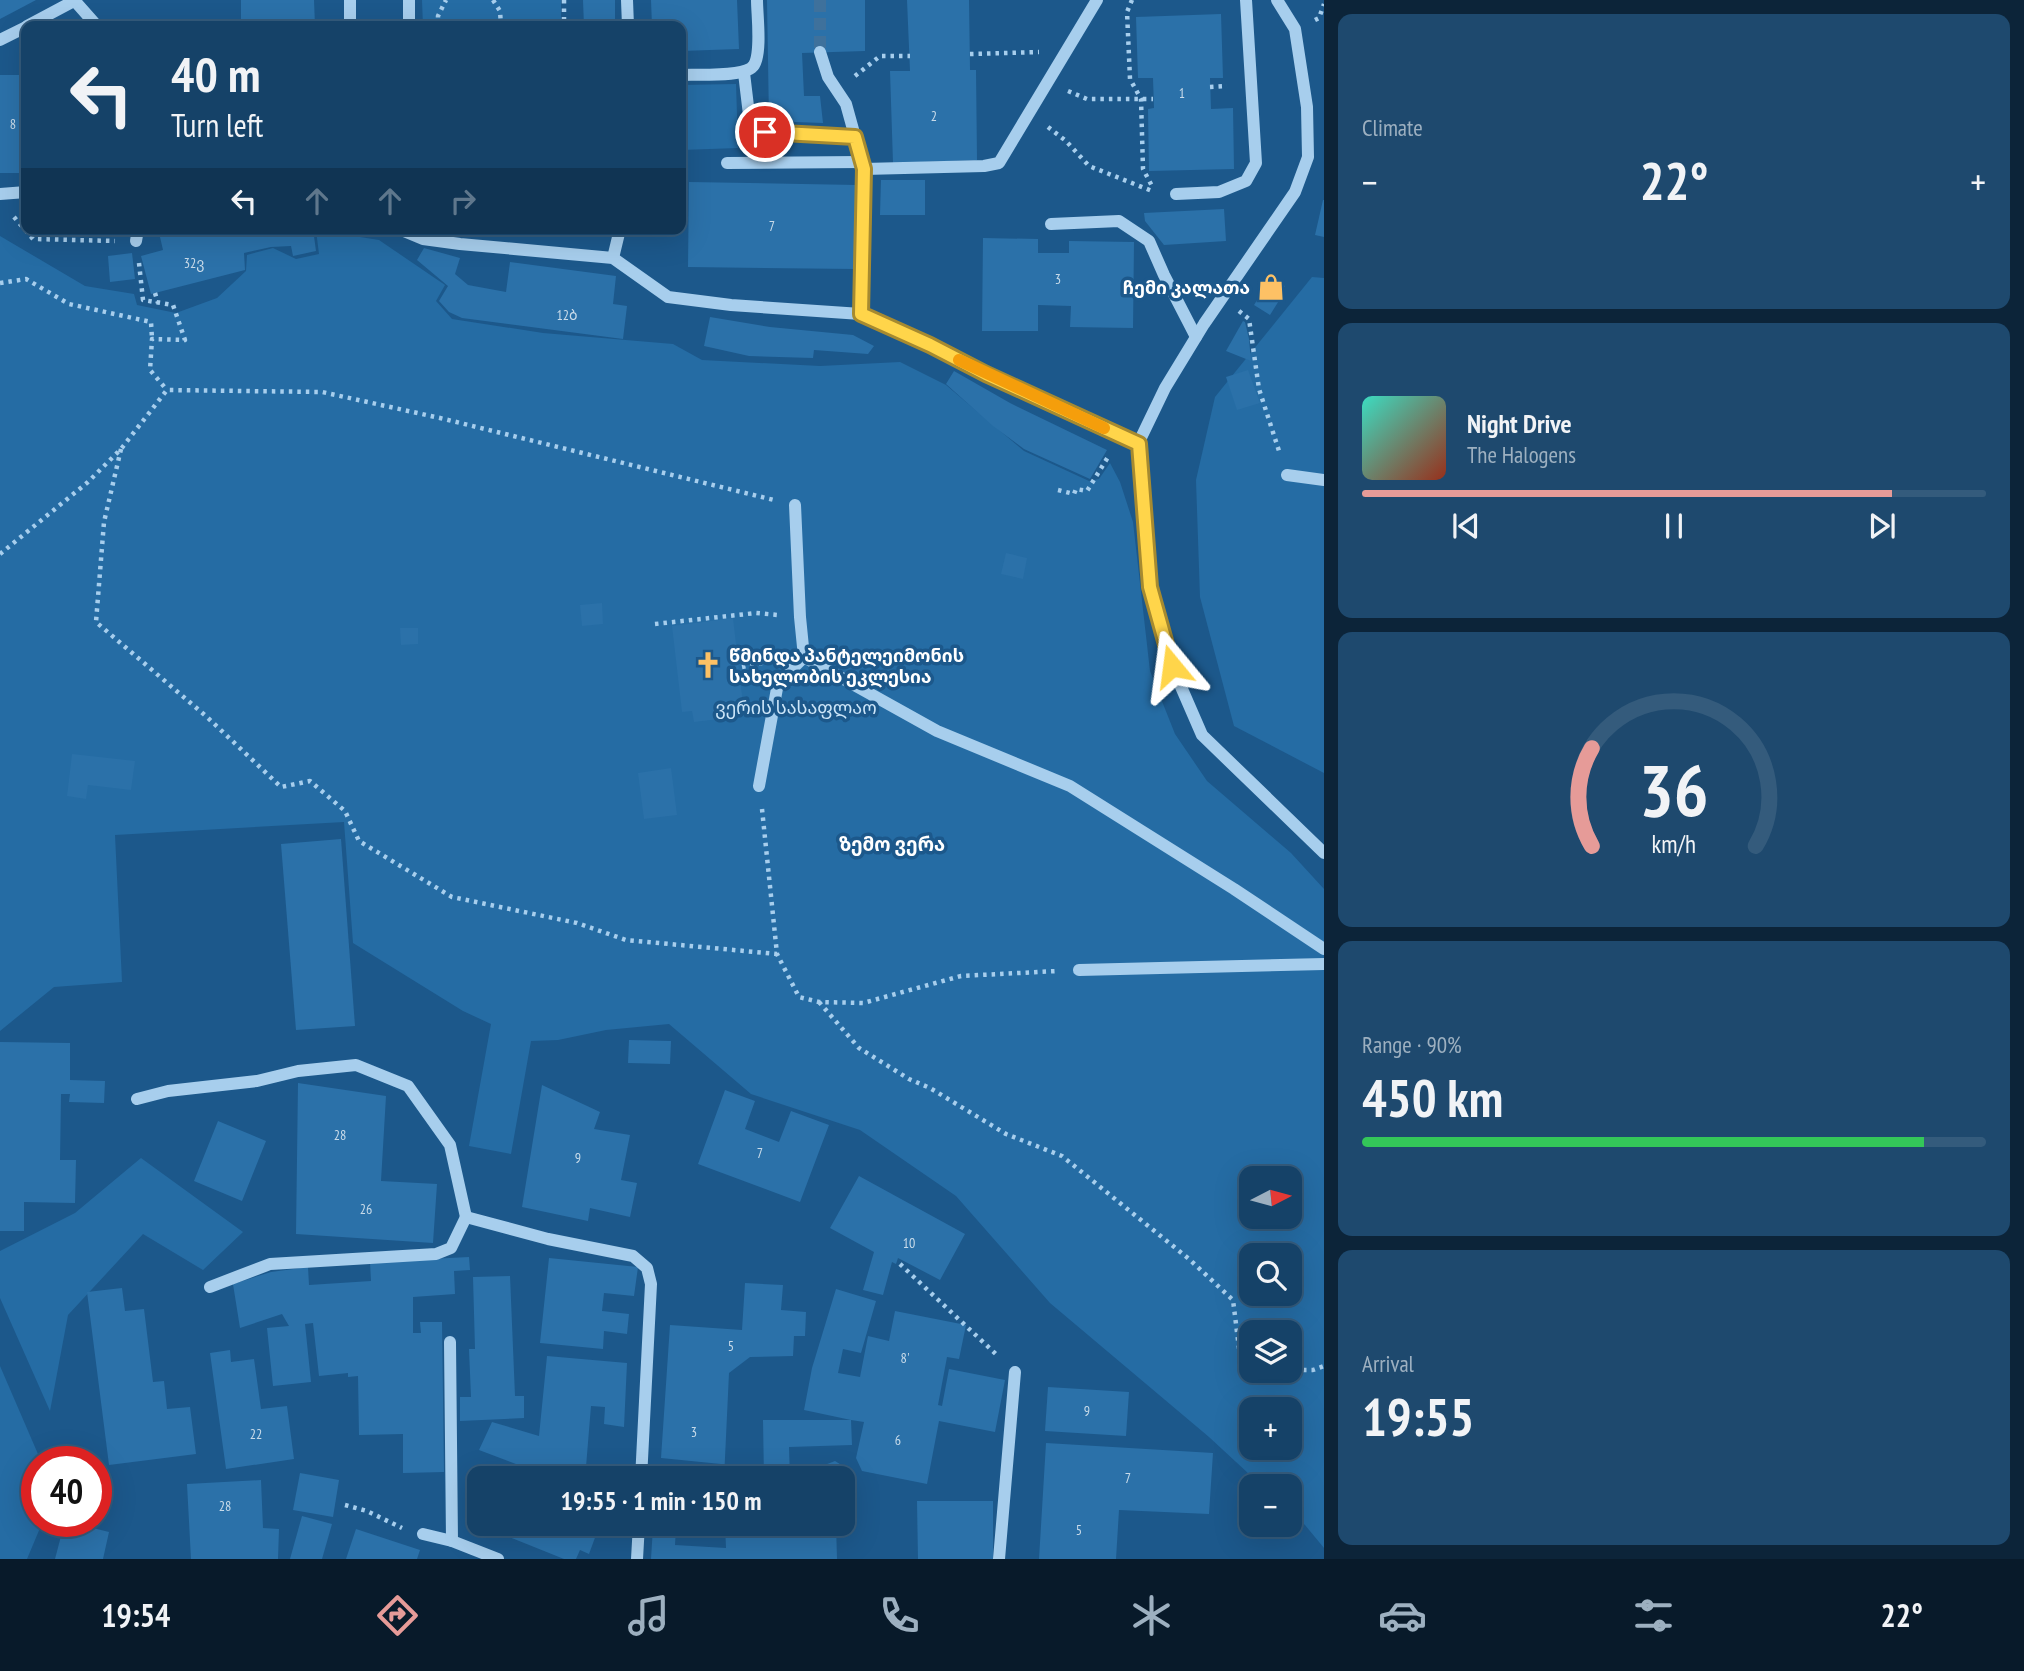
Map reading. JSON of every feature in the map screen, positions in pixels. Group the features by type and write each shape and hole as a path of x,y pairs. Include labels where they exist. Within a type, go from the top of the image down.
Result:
{"street":[{"path":"349,0 350,21"},
{"path":"408,0 409,21"},
{"path":"627,0 628,21"},
{"path":"686,75 744,73 753,67 757,57 757,0"},
{"path":"727,163 984,166 999,163 1097,0"},
{"path":"1176,194 1219,192 1246,181 1256,163 1246,0"},
{"path":"1277,0 1296,29 1307,107 1308,158 1295,192 1164,388 1139,444 1150,587 1172,666 1202,736 1324,853"},
{"path":"36,21 74,1 92,21"},
{"path":"0,40 21,29"},
{"path":"820,52 828,77 846,104 863,165 861,314"},
{"path":"744,73 750,123 755,130 855,137"},
{"path":"0,194 21,192"},
{"path":"1051,223 1119,221 1149,241 1196,337"},
{"path":"413,235 423,239 460,244 613,258 668,297 731,305 861,314 1139,444"},
{"path":"613,258 619,235"},
{"path":"1287,475 1324,480"},
{"path":"795,505 804,657"},
{"path":"760,786 778,683 804,657"},
{"path":"804,657 937,731 1070,786 1324,949"},
{"path":"1080,970 1324,964"},
{"path":"137,1099 168,1091 257,1081 298,1071 356,1065 408,1086 450,1145 466,1217 451,1248 436,1254 270,1264 210,1287"},
{"path":"466,1217 548,1239 633,1256 647,1268 651,1284 643,1466"},
{"path":"450,1342 452,1541"},
{"path":"999,1559 1015,1372"},
{"path":"423,1534 452,1541 498,1559"},
{"path":"637,1559 638,1536"}],"path":[{"path":"438,21 446,0"},
{"path":"493,0 500,11 500,21"},
{"path":"564,0 564,21"},
{"path":"1066,141 1089,166 1156,192 1143,169 1141,99 1130,79 1127,12 1132,0"},
{"path":"1319,18 1324,4"},
{"path":"970,54 1066,52"},
{"path":"837,91 880,57 910,55"},
{"path":"1087,99 1153,99"},
{"path":"8,210 21,225"},
{"path":"30,235 33,239 137,235 143,300 173,305 185,340 152,339"},
{"path":"0,283 26,279 69,304 151,322 150,370 167,390 322,392 440,418 795,505"},
{"path":"155,293 158,303"},
{"path":"1249,319 1259,389 1287,475"},
{"path":"0,554 88,482 121,449 167,390"},
{"path":"121,449 104,522 96,622 207,717 281,787 310,781 345,811 359,841 452,897 577,923 626,940 777,954"},
{"path":"1058,490 1074,494 1076,489 1087,491 1110,453 1119,461"},
{"path":"655,624 756,613 800,617"},
{"path":"760,786 777,954 799,997 819,1002 863,1003 961,976 1080,970"},
{"path":"819,1002 859,1048 1006,1134 1062,1156 1189,1259 1233,1300 1239,1348"},
{"path":"900,1264 1015,1372"},
{"path":"1302,1370 1324,1366"},
{"path":"345,1505 368,1511 402,1528 423,1534"}],"green space":[{"path":"422,0 561,0 561,21 423,21"},
{"path":"736,84 738,148 686,150 686,85"},
{"name":"ვერის სასაფლაო","path":"317,235 348,235 379,240 445,285 436,301 452,319 543,333 673,344 702,360 820,366 900,362 946,385 1024,451 1089,481 1099,479 1110,463 1120,482 1133,522 1150,671 1175,734 1207,781 1291,853 1324,889 1324,1548 1302,1522 1302,1474 1249,1474 1050,1303 956,1196 860,1130 751,1094 669,1024 606,1030 558,1040 531,1041 511,1154 469,1146 491,1024 463,1011 353,943 344,822 115,835 122,982 54,987 0,1031 0,236 85,286 134,294 137,305 176,313 217,298 246,271 247,255 273,248 296,259 319,254"},
{"path":"1312,277 1324,278 1324,773 1234,726 1200,597 1196,480 1215,397"},
{"path":"141,1158 243,1232 203,1270 143,1234 68,1315 50,1411 0,1298 0,1251 75,1213"},
{"path":"0,1366 35,1446 21,1446 21,1537 36,1537 27,1559 0,1559"}],"building":[{"path":"0,0 36,0 0,19"},
{"path":"241,0 314,0 315,21 241,21"},
{"path":"583,0 615,0 615,21 584,21"},
{"path":"651,0 737,0 739,49 686,51 686,21 652,21"},
{"path":"767,0 865,0 865,51 802,53 804,96 820,96 823,123 769,121"},
{"path":"907,0 969,0 970,70 976,70 977,160 893,163 890,71 910,71"},
{"path":"1221,14 1223,78 1210,78 1211,109 1233,108 1234,169 1149,171 1148,109 1154,108 1153,78 1138,78 1136,17"},
{"path":"0,75 21,75 21,173 0,173"},
{"path":"881,180 925,180 925,215 880,215"},
{"path":"689,182 857,185 856,269 688,267"},
{"path":"1324,200 1324,237 1315,235"},
{"path":"1224,209 1226,241 1164,245 1145,221 1144,213"},
{"path":"314,235 316,251 293,256 291,246 244,253 245,270 151,294 141,256 163,250 160,237"},
{"path":"983,238 1038,239 1038,253 1069,253 1069,241 1134,242 1133,328 1070,327 1071,306 1038,305 1038,331 982,331"},
{"path":"424,248 460,258 455,274 468,285 506,292 510,262 616,276 613,304 627,306 623,339 462,318 449,312 439,301 448,286 417,260"},
{"path":"132,253 135,279 110,282 108,256"},
{"path":"1271,278 1285,286 1270,315 1254,305"},
{"path":"710,317 770,327 853,335 874,346 868,354 814,350 813,358 749,356 704,346"},
{"path":"1243,321 1249,339 1251,361 1226,351"},
{"path":"1248,370 1260,403 1237,410 1226,377"},
{"path":"954,371 1010,403 1107,450 1090,479 1024,449 993,426 946,384"},
{"path":"1006,553 1027,558 1023,579 1001,574"},
{"path":"602,603 603,624 582,626 580,605"},
{"name":"წმინდა პანტელეიმონის სახელობის ეკლესია","path":"733,618 743,704 734,706 736,717 694,722 692,711 682,712 672,626"},
{"path":"400,628 418,628 418,644 401,645"},
{"path":"72,754 135,761 131,790 88,785 86,799 67,796"},
{"path":"671,768 677,815 644,819 638,773"},
{"path":"341,839 355,1026 296,1030 281,844"},
{"path":"629,1040 671,1041 670,1064 628,1063"},
{"path":"0,1042 70,1043 70,1080 105,1081 104,1103 69,1102 70,1094 61,1094 60,1160 76,1160 75,1203 24,1202 24,1231 0,1231"},
{"path":"298,1083 386,1096 381,1181 437,1184 433,1243 296,1234"},
{"path":"542,1085 600,1112 594,1129 630,1135 621,1180 637,1183 630,1217 590,1208 588,1221 522,1207"},
{"path":"725,1090 755,1101 745,1129 779,1142 791,1111 829,1125 800,1202 698,1164"},
{"path":"218,1121 266,1141 242,1201 194,1181"},
{"path":"859,1176 965,1234 940,1280 898,1258 896,1264 892,1262 883,1295 863,1290 874,1252 830,1228"},
{"path":"469,1257 470,1270 454,1271 455,1294 413,1297 413,1333 421,1333 420,1322 442,1322 444,1472 403,1473 403,1434 359,1435 358,1376 348,1377 348,1373 319,1376 313,1323 305,1324 311,1382 273,1386 267,1328 289,1326 282,1314 240,1328 233,1284 271,1272 308,1267 309,1285 371,1281 370,1262"},
{"path":"549,1258 638,1267 634,1296 604,1293 602,1311 629,1314 627,1334 604,1331 603,1349 540,1343"},
{"path":"510,1276 515,1396 524,1396 524,1418 460,1421 460,1397 471,1397 469,1349 475,1349 473,1277"},
{"path":"745,1283 783,1285 781,1310 806,1312 805,1336 794,1336 793,1356 750,1357 729,1373 725,1466 660,1466 721,1464 661,1458 670,1325 742,1330"},
{"path":"122,1288 125,1311 144,1309 153,1382 164,1381 167,1409 190,1407 196,1454 112,1465 112,1446 107,1446 87,1292"},
{"path":"836,1289 876,1301 861,1353 843,1349 838,1373 860,1377 868,1336 889,1341 895,1311 966,1325 959,1359 947,1357 938,1405 942,1406 949,1369 1005,1380 995,1432 939,1421 927,1484 862,1471 856,1458 864,1422 804,1410 812,1368"},
{"path":"230,1350 231,1362 254,1359 261,1409 287,1406 294,1459 226,1469 210,1353"},
{"path":"547,1356 627,1363 624,1427 604,1424 605,1407 591,1406 586,1466 521,1466 479,1450 492,1422 539,1436"},
{"path":"1048,1387 1129,1392 1126,1436 1045,1431"},
{"path":"763,1420 851,1420 852,1445 789,1447 790,1466 764,1466"},
{"path":"1046,1443 1213,1453 1209,1514 1119,1510 1116,1559 1039,1559"},
{"path":"835,1461 843,1466 822,1466"},
{"path":"300,1473 339,1480 333,1517 293,1510"},
{"path":"261,1480 263,1528 279,1529 278,1559 191,1559 187,1484"},
{"path":"917,1501 993,1501 993,1559 918,1559"},
{"path":"302,1516 332,1524 322,1559 290,1559"},
{"path":"356,1529 420,1550 417,1559 346,1559"},
{"path":"506,1536 596,1536 589,1554 580,1550 576,1559 564,1559"},
{"path":"652,1536 676,1536 675,1545 726,1548 726,1536 836,1536 837,1559 651,1559"},
{"path":"61,1537 108,1537 103,1559 55,1559"}],"tunnel":[{"path":"820,0 820,52"}],"slow traffic":[{"path":"959,360 1104,428"}],"place":[{"name":"ჩემი კალათა","path":"1271,287"},
{"name":"წმინდა პანტელეიმონის სახელობის ეკლესია","path":"708,665"}],"district":[{"name":"ზემო ვერა","path":"892,844"}],"route":[{"path":"765,132 855,137 864,169 861,314 1139,444 1150,587 1172,666"}]}
